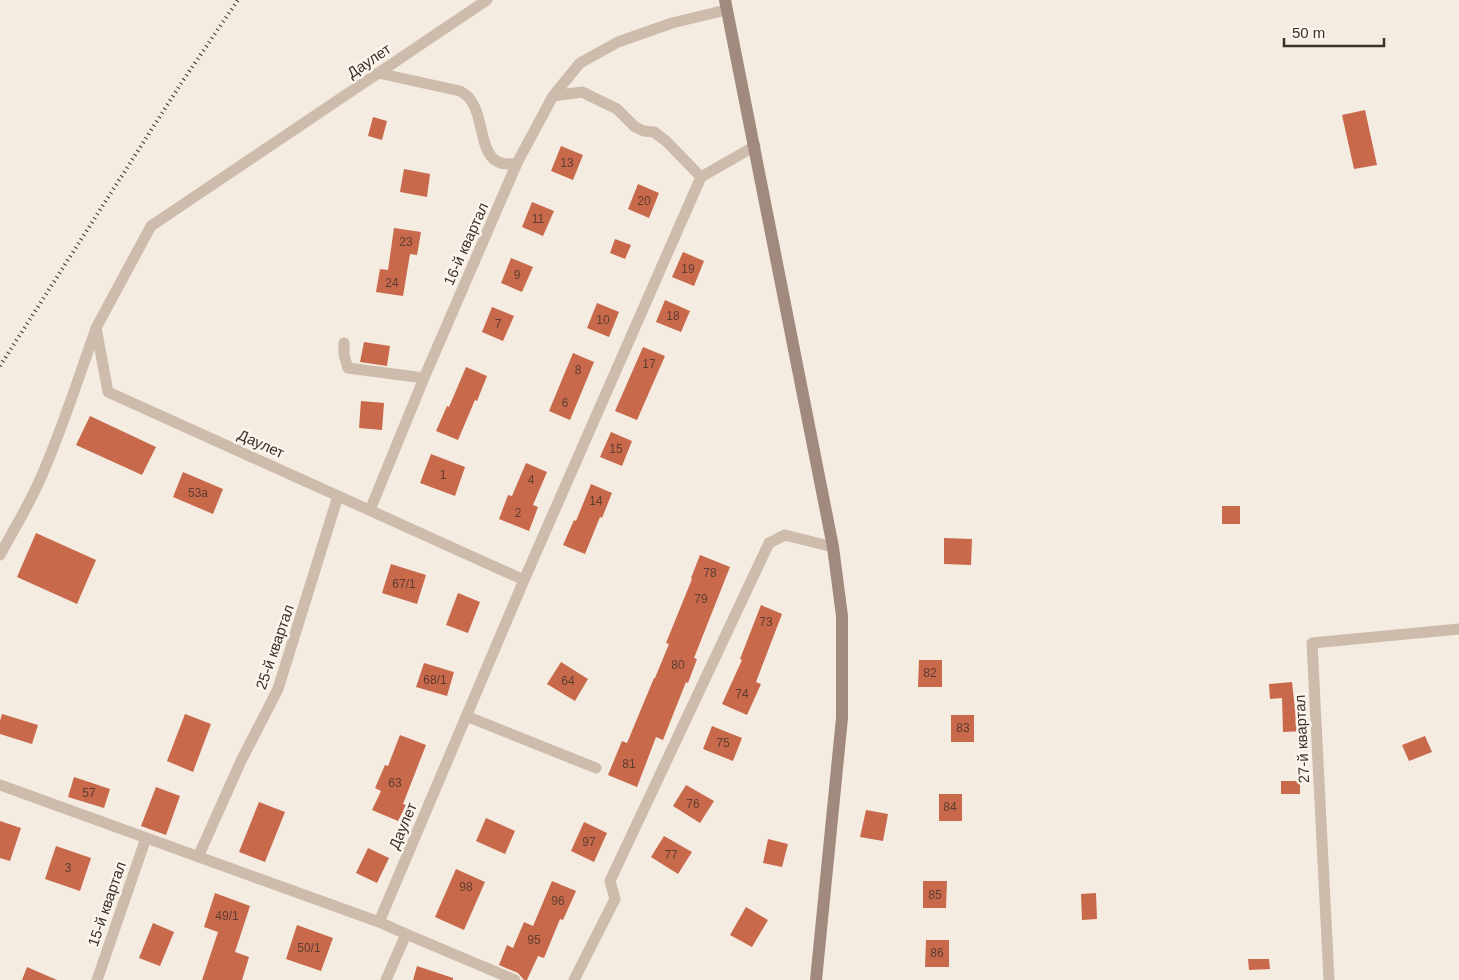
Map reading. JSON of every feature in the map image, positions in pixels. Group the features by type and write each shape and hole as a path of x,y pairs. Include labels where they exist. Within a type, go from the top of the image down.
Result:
{"street":[{"name":"Даулет","path":"379,922 524,580 108,392 96,328 151,226 487,0"},
{"path":"726,5 833,547 842,616 842,718 816,980"},
{"name":"16-й квартал","path":"370,510 424,378 517,163 553,96 580,62 618,42 726,5"},
{"path":"378,74 460,90 469,97 476,110 489,156 499,163 509,165 517,163"},
{"path":"553,96 582,92 617,109 635,127 644,131 654,132 666,141 701,177"},
{"path":"524,580 701,177 755,146"},
{"path":"0,555 25,512 39,483 96,328"},
{"path":"344,343 344,355 348,368 424,378"},
{"name":"25-й квартал","path":"198,857 242,761 278,689 338,496"},
{"path":"574,980 615,899 610,881 769,543 785,534 833,547"},
{"name":"27-й квартал","path":"1329,980 1312,643 1459,629"},
{"path":"466,716 596,768"},
{"path":"0,786 379,922 515,980"},
{"name":"15-й квартал","path":"97,980 146,838"},
{"path":"386,980 406,934"}],"building":[{"path":"1365,110 1377,165 1354,169 1342,115"},
{"path":"373,117 387,121 382,140 368,136"},
{"path":"561,146 583,155 573,180 551,171"},
{"path":"404,169 430,174 427,197 400,192"},
{"path":"638,184 659,193 649,218 628,209"},
{"path":"532,202 554,211 543,236 522,227"},
{"path":"394,228 421,232 417,255 410,254 403,296 376,292 380,269 388,270"},
{"path":"615,239 631,245 625,259 610,253"},
{"path":"683,252 704,261 694,286 672,277"},
{"path":"511,258 533,267 522,292 501,283"},
{"path":"665,300 690,311 681,332 656,322"},
{"path":"597,303 619,312 609,337 587,328"},
{"path":"492,307 514,316 503,341 482,332"},
{"path":"364,342 390,346 387,366 360,362"},
{"path":"643,347 665,356 637,420 615,411"},
{"path":"573,353 594,362 570,420 549,411"},
{"path":"466,367 487,376 458,440 436,431 447,406 449,407"},
{"path":"361,401 384,403 382,430 359,428"},
{"path":"90,416 156,447 142,475 76,445"},
{"path":"611,432 632,441 622,466 600,457"},
{"path":"431,454 465,467 455,496 420,483"},
{"path":"526,463 547,472 533,505 538,507 529,531 499,519 508,495 512,496"},
{"path":"183,472 223,489 213,514 173,497"},
{"path":"591,484 612,493 585,554 563,545 574,520 576,521"},
{"path":"1222,506 1240,506 1240,524 1222,524"},
{"path":"36,533 96,560 77,604 17,577"},
{"path":"944,538 972,539 971,565 944,564"},
{"path":"700,555 730,567 694,658 697,659 688,683 686,682 663,740 656,737 637,787 608,775 622,741 627,743 655,678 669,644 666,643"},
{"path":"391,564 426,575 417,604 382,593"},
{"path":"458,593 480,602 468,633 446,625"},
{"path":"761,605 782,614 756,682 761,684 747,715 722,704 742,660 740,659"},
{"path":"919,660 942,660 942,687 918,687"},
{"path":"561,662 588,679 575,701 547,684"},
{"path":"424,663 454,672 447,696 416,687"},
{"path":"1292,682 1295,709 1303,709 1304,731 1283,732 1282,698 1270,699 1269,684"},
{"path":"2,714 38,725 32,744 0,734"},
{"path":"185,714 211,724 193,772 167,761"},
{"path":"951,715 974,715 974,742 951,742"},
{"path":"712,726 742,738 733,761 703,749"},
{"path":"400,735 426,745 403,804 406,805 398,821 372,810 381,791 375,788 385,765 388,766"},
{"path":"1425,736 1432,752 1409,761 1402,745"},
{"path":"74,777 110,789 104,808 68,797"},
{"path":"1281,781 1300,781 1300,794 1281,794"},
{"path":"686,785 714,801 700,823 673,806"},
{"path":"156,787 180,796 166,835 141,826"},
{"path":"939,794 962,794 962,821 939,821"},
{"path":"259,802 285,812 265,862 239,852"},
{"path":"866,810 888,814 883,841 860,837"},
{"path":"486,818 515,831 505,854 476,841"},
{"path":"0,821 21,828 10,861 0,858"},
{"path":"584,822 607,833 594,862 571,851"},
{"path":"664,836 692,852 678,874 651,857"},
{"path":"768,839 788,844 782,867 763,863"},
{"path":"56,846 91,858 80,891 45,879"},
{"path":"368,848 389,858 377,883 356,873"},
{"path":"456,869 485,882 464,930 435,917"},
{"path":"552,881 576,891 563,920 560,919 544,958 538,956 527,980 524,980 518,973 499,965 507,945 513,948 524,922 533,926"},
{"path":"923,881 947,881 946,908 923,908"},
{"path":"215,893 250,906 235,952 249,957 242,980 202,980 218,932 204,927"},
{"path":"1096,893 1097,919 1082,920 1081,894"},
{"path":"746,907 768,920 752,947 730,935"},
{"path":"153,923 174,932 160,966 139,958"},
{"path":"297,925 333,938 321,971 286,959"},
{"path":"926,940 949,940 949,967 925,967"},
{"path":"1248,959 1269,959 1270,969 1249,970"},
{"path":"417,966 453,978 453,980 413,980"},
{"path":"27,967 57,980 22,980"}],"railway":[{"path":"0,366 182,82 238,0"}]}
